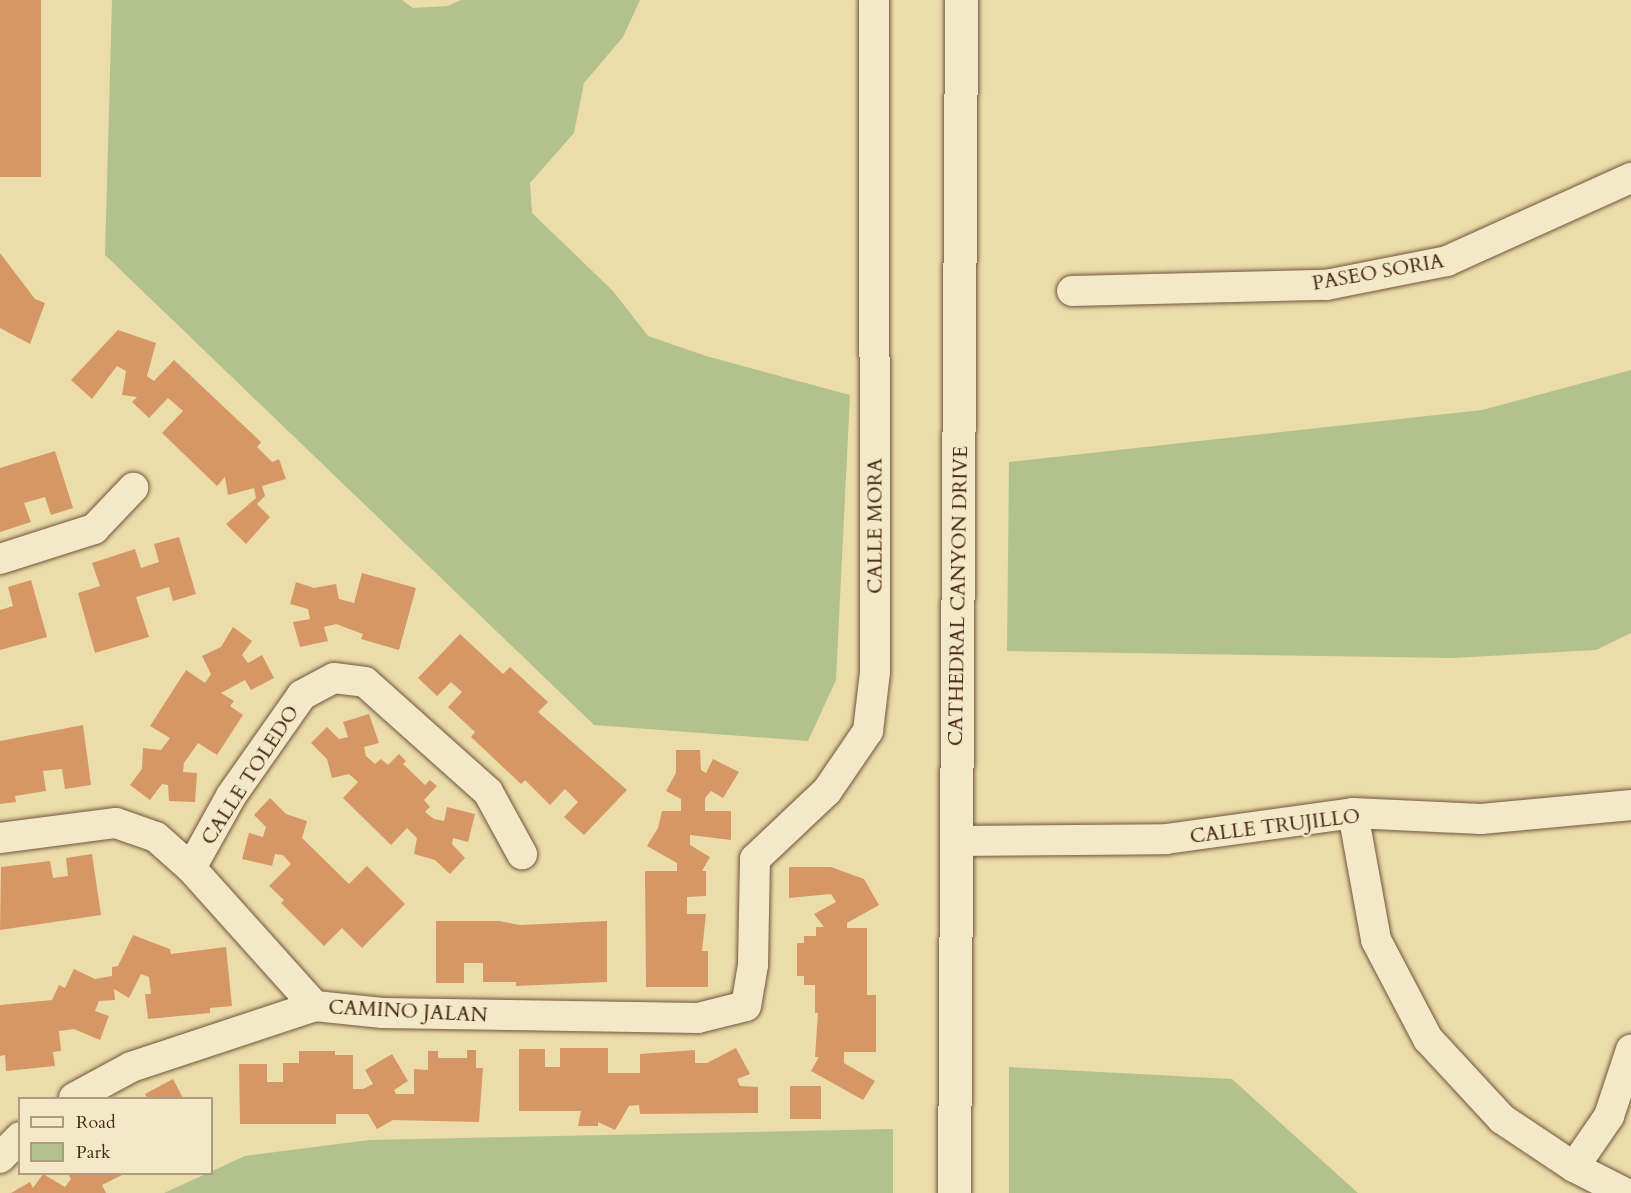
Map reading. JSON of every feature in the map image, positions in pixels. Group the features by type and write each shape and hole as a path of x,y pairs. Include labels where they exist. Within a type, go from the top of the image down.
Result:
{"street":[{"name":"CALLE MORA","path":"746,1006 753,965 755,859 827,791 868,731 875,672 874,0"},
{"name":"CATHEDRAL CANYON DRIVE","path":"954,1193 961,0"},
{"name":"PASEO SORIA","path":"1072,291 1326,285 1447,261 1631,178"},
{"path":"0,559 94,529 133,488"},
{"name":"CALLE TOLEDO","path":"190,868 231,796 302,695 334,678 365,682 488,792 522,854"},
{"name":"CALLE TRUJILLO","path":"955,841 1166,840 1353,813 1481,819 1631,805"},
{"path":"1353,813 1376,940 1428,1039 1502,1119 1574,1167 1625,1193"},
{"name":"CAMINO JALAN","path":"0,838 116,823 156,837 190,868 315,1005 383,1013 698,1018 746,1006"},
{"path":"76,1097 131,1067 315,1005"},
{"path":"1574,1167 1609,1116 1631,1050"}],"green space":[{"path":"112,0 402,0 413,8 448,6 461,0 640,0 623,37 584,83 574,133 530,183 532,213 613,291 648,336 706,356 850,395 836,680 808,741 594,725 105,255"},
{"path":"1631,370 1631,633 1596,650 1453,658 1007,651 1009,462 1482,410"},
{"path":"1009,1067 1232,1079 1358,1193 1009,1193"},
{"path":"893,1129 893,1193 164,1193 203,1175 213,1175 213,1171 245,1156 369,1140"}],"building":[{"path":"0,0 41,0 41,177 0,177"},
{"path":"0,253 35,299 45,303 30,344 0,328"},
{"path":"118,330 156,343 147,376 154,381 174,360 261,442 257,447 272,462 279,459 286,479 262,486 265,496 257,504 270,517 246,544 226,524 256,498 254,488 228,495 225,477 217,486 162,433 183,411 168,398 149,418 132,402 137,397 122,395 126,371 117,366 92,399 71,380"},
{"path":"55,451 73,508 51,515 45,497 24,503 31,522 0,532 0,468"},
{"path":"179,537 196,594 173,601 169,587 136,597 149,637 95,653 78,593 100,586 92,563 135,549 141,568 159,562 154,544"},
{"path":"362,573 416,588 399,650 361,639 363,634 336,624 324,627 328,641 300,647 293,622 310,619 308,609 290,604 296,582 314,588 336,584 339,599 354,603"},
{"path":"31,580 47,637 0,650 0,610 13,606 8,587"},
{"path":"233,627 252,641 242,655 248,663 262,655 274,678 251,690 245,680 221,693 234,701 230,706 243,715 217,755 198,743 184,763 183,772 197,773 195,802 169,801 168,785 162,784 150,800 130,785 142,769 143,748 161,750 170,738 150,726 186,670 205,683 211,674 202,656 221,647"},
{"path":"460,634 503,674 510,667 548,702 538,712 627,790 584,835 564,817 578,802 565,789 550,805 525,780 521,784 471,737 475,732 448,707 462,692 451,682 437,696 418,678"},
{"path":"369,714 379,743 364,747 366,756 375,764 381,759 388,765 399,754 406,761 403,764 425,785 430,780 437,786 424,800 430,807 425,812 434,819 444,821 447,807 475,814 468,842 453,838 452,844 465,858 450,874 435,860 414,854 417,838 407,828 391,845 343,798 358,782 349,774 332,778 327,759 311,743 327,727 339,739 348,737 343,722"},
{"path":"83,725 91,785 65,789 62,769 43,771 46,791 15,796 16,802 0,804 0,741"},
{"path":"676,750 700,750 701,770 706,773 713,759 739,772 723,798 711,791 705,798 705,811 731,811 731,840 690,835 690,845 710,857 702,871 706,871 706,896 687,897 687,914 706,914 702,951 708,951 708,987 646,987 645,871 677,871 677,863 647,846 658,828 662,811 681,811 681,799 666,791 676,773"},
{"path":"270,798 286,814 307,821 302,838 349,884 367,866 405,904 362,948 342,928 324,946 281,903 284,900 269,886 291,864 283,855 275,854 272,866 242,859 249,833 263,837 266,827 254,815"},
{"path":"92,854 101,915 0,930 1,867 50,861 53,878 68,876 66,858"},
{"path":"789,867 831,867 864,879 879,905 847,923 847,928 867,928 867,995 876,995 876,1052 844,1052 844,1063 875,1081 863,1100 811,1071 819,1057 815,1057 818,1013 815,1013 815,985 804,985 804,976 797,976 797,943 804,943 804,936 816,936 816,927 824,927 814,914 836,902 831,894 789,898"},
{"path":"436,921 499,921 520,925 607,921 607,982 516,986 516,982 483,982 483,963 464,963 464,983 436,983"},
{"path":"133,935 170,949 171,954 226,947 232,1006 210,1008 210,1013 148,1019 145,994 151,994 149,977 141,974 129,998 114,989 115,1000 99,1001 95,1011 109,1016 100,1040 74,1029 59,1031 61,1051 53,1052 55,1066 6,1071 5,1055 0,1056 0,1005 52,1000 59,985 65,988 74,969 95,979 112,976 112,967 118,966"},
{"path":"560,1048 608,1048 608,1073 640,1073 640,1054 695,1050 695,1063 707,1063 736,1048 750,1074 737,1079 740,1086 758,1087 758,1113 640,1114 639,1105 629,1106 615,1130 598,1122 598,1126 578,1126 581,1111 519,1111 519,1049 545,1049 545,1067 560,1067"},
{"path":"467,1050 476,1050 476,1068 483,1068 479,1122 393,1120 377,1129 368,1114 336,1114 336,1124 240,1124 239,1064 267,1064 267,1082 283,1082 283,1063 299,1063 299,1051 335,1051 335,1055 353,1055 353,1089 363,1089 373,1084 365,1070 392,1054 408,1081 394,1090 396,1094 414,1094 414,1069 428,1070 428,1051 438,1051 438,1058 467,1058"},
{"path":"173,1079 182,1097 146,1097 145,1094"},
{"path":"790,1086 821,1086 821,1119 790,1119"},
{"path":"42,1175 65,1187 71,1179 69,1175 122,1175 102,1185 106,1193 11,1193 30,1182 33,1188"}]}
